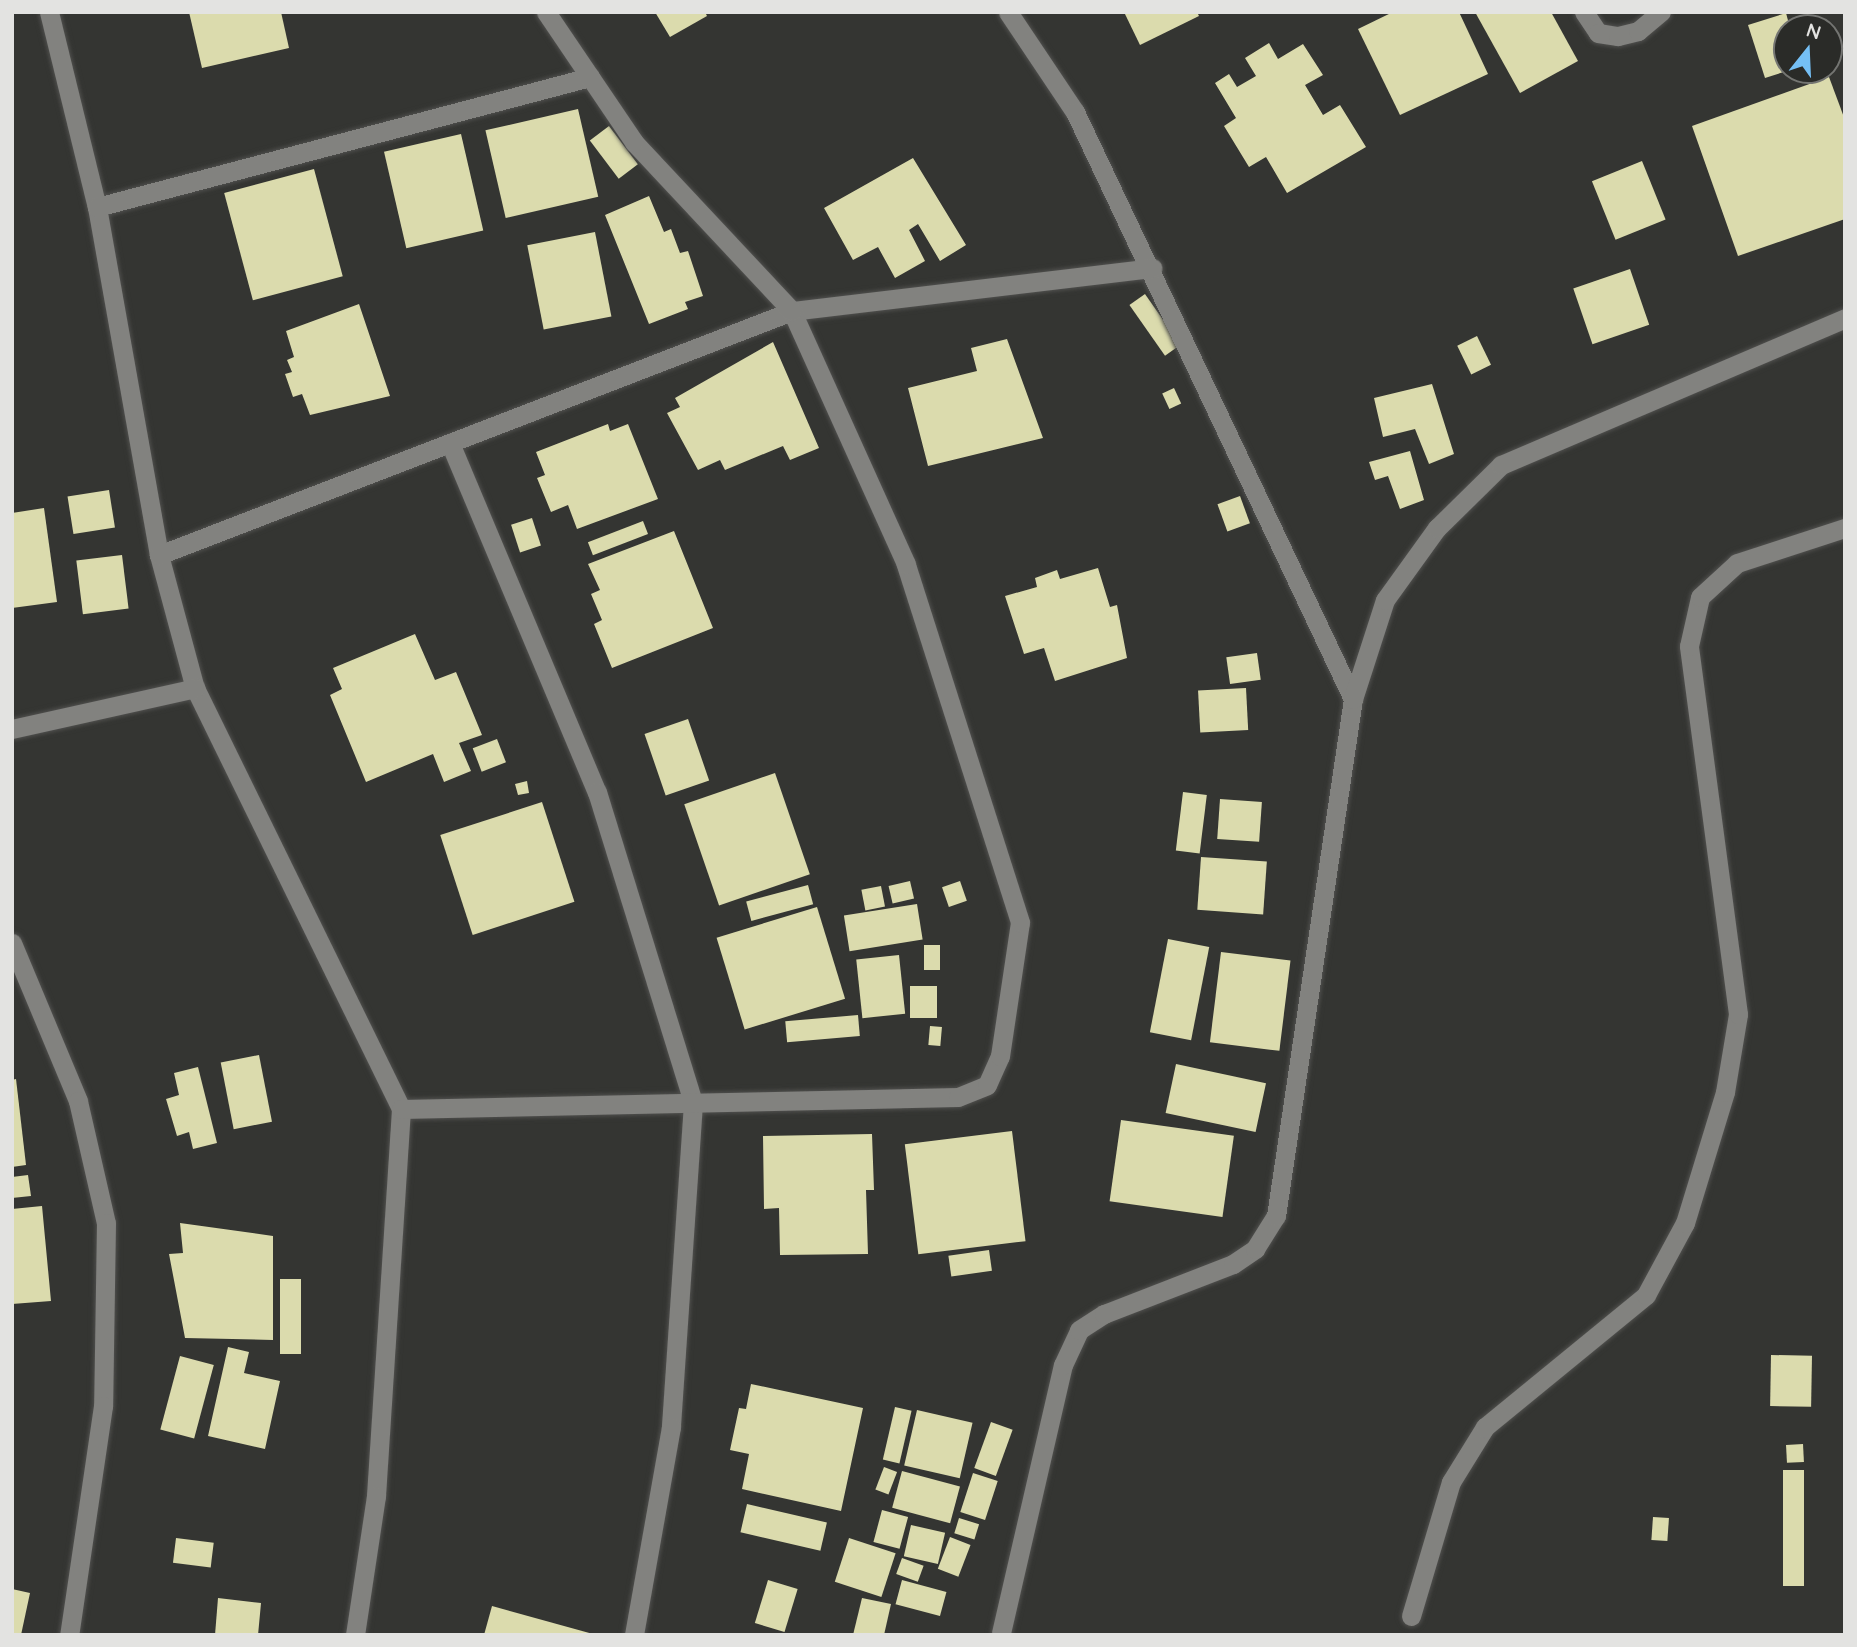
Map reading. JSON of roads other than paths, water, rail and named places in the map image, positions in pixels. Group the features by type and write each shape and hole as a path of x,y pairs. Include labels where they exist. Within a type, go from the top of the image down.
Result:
{"street":[{"path":"49,12 97,207 159,555 195,688 401,1109 376,1496 355,1635"},
{"path":"401,1109 958,1097 987,1085 1000,1056 1020,922 906,564 792,311 634,142 547,12"},
{"path":"1008,12 1075,112 1152,268 1353,699"},
{"path":"1584,12 1598,33 1618,36 1638,31 1661,12"},
{"path":"97,207 590,76"},
{"path":"159,555 792,311 1152,268"},
{"path":"1001,1633 1063,1364 1079,1329 1233,1264 1255,1249 1276,1216 1353,699 1385,600 1437,528 1501,465 1845,318"},
{"path":"450,443 597,792 693,1103 671,1427 634,1635"},
{"path":"1411,1616 1451,1482 1485,1427 1646,1296 1685,1223 1726,1092 1738,1014 1689,646 1700,597 1737,563 1845,528"},
{"path":"12,729 195,688"},
{"path":"12,943 78,1101 106,1223 103,1406 69,1635"}]}
